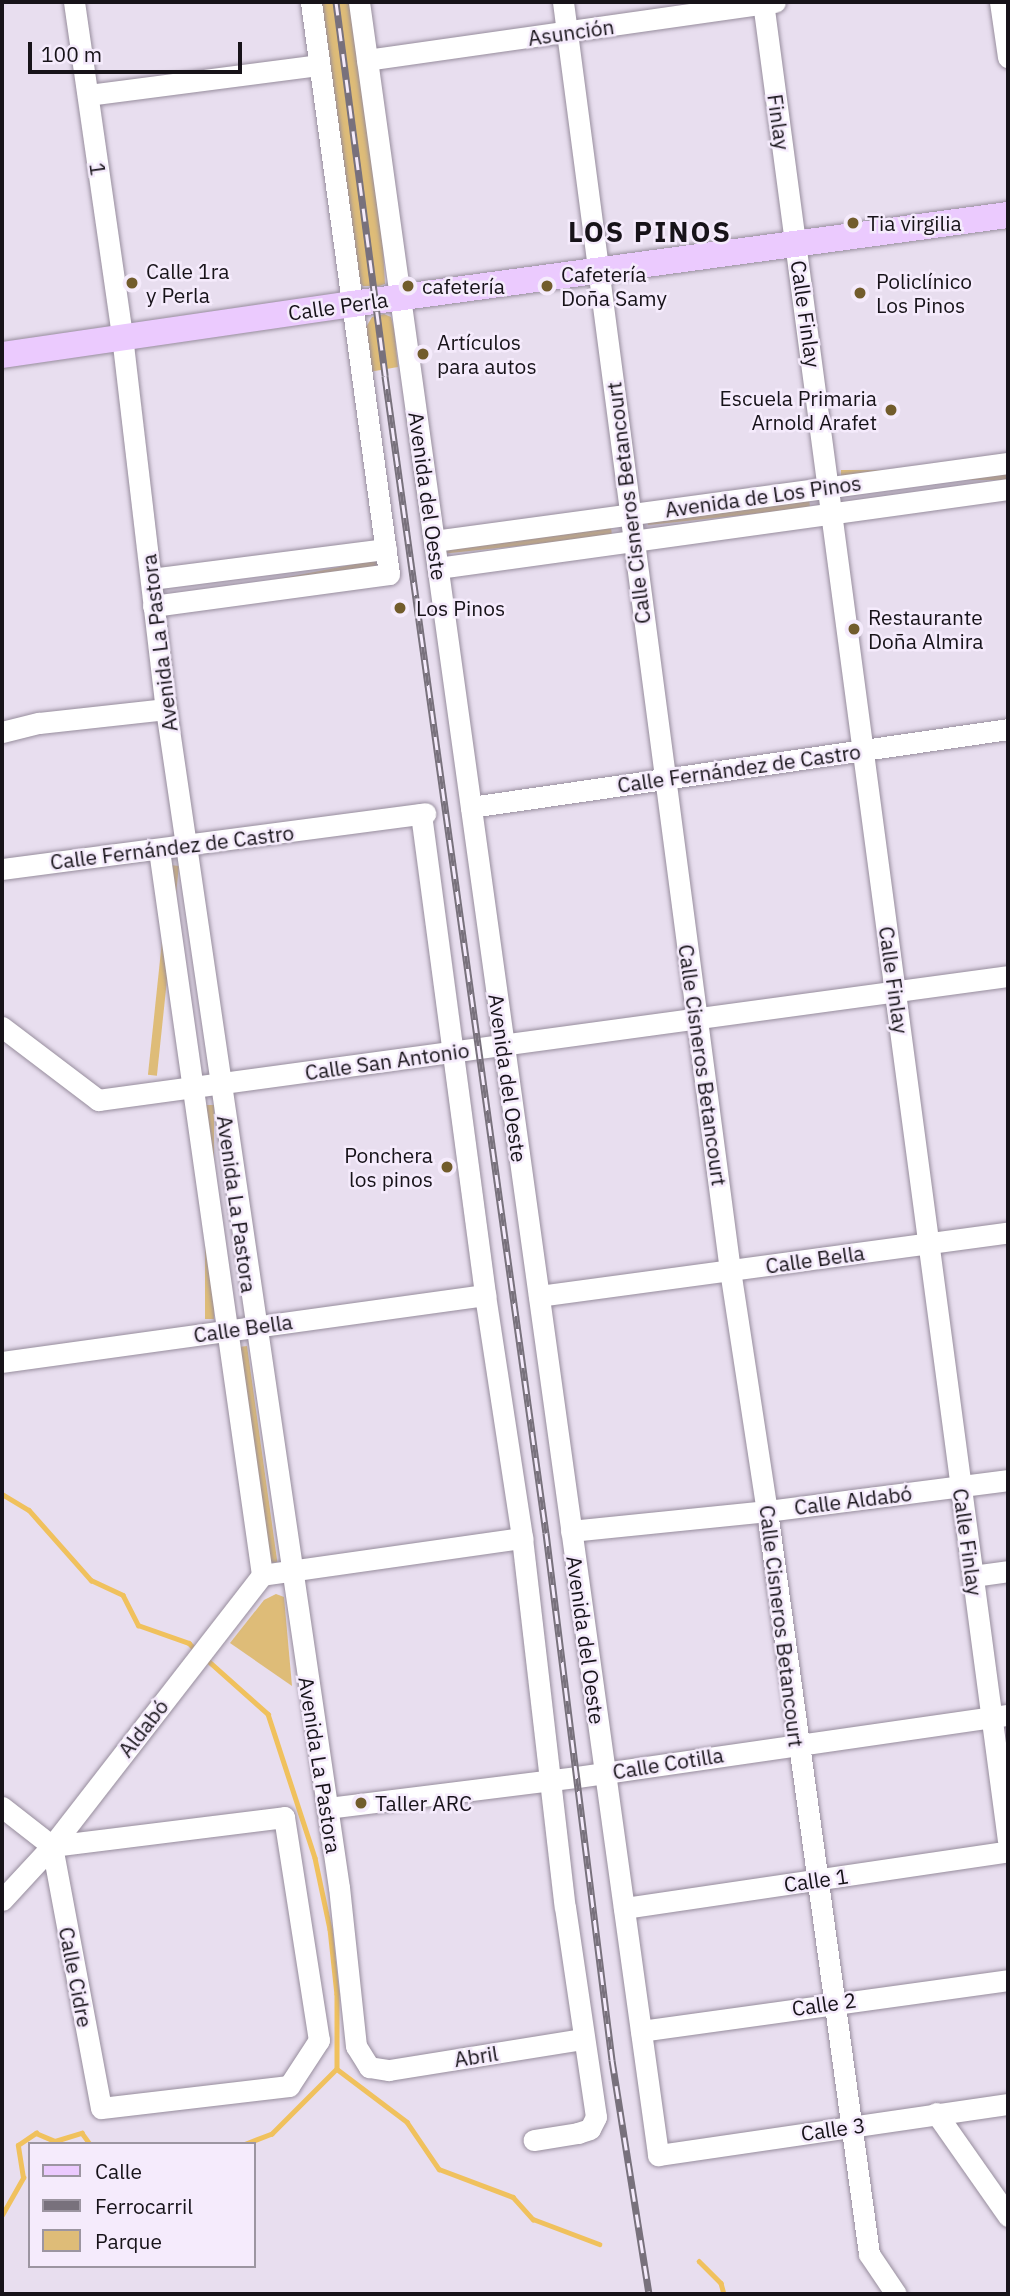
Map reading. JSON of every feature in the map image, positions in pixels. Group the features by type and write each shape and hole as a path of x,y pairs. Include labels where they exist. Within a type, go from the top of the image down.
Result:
{"main road":[{"name":"Calle Perla","path":"2,355 352,303 1008,215"}],"street":[{"name":"1","path":"74,2 122,337"},
{"path":"153,606 389,574 311,2"},
{"name":"Avenida del Oeste","path":"359,2 658,2155"},
{"name":"Calle Cisneros Betancourt","path":"563,2 600,270 663,779 698,1018 730,1270 767,1511 850,2127 869,2254 896,2294"},
{"name":"Asunción","path":"367,60 767,2"},
{"name":"Finlay","path":"767,2 796,243"},
{"path":"1000,2 1008,57"},
{"path":"88,95 319,65"},
{"name":"Calle Finlay","path":"796,243 960,1487 973,1576 1000,1716"},
{"name":"Avenida La Pastora","path":"122,337 166,709 327,1808 356,2046 369,2067"},
{"name":"Avenida de Los Pinos","path":"434,541 1008,463"},
{"name":"Avenida de Los Pinos","path":"438,568 1008,489"},
{"path":"151,579 386,549"},
{"path":"2,732 39,723 166,709"},
{"name":"Calle Fernández de Castro","path":"471,807 1008,729"},
{"name":"Calle Fernández de Castro","path":"2,869 423,814 451,1052"},
{"name":"Avenida La Pastora","path":"159,850 262,1575"},
{"name":"Calle San Antonio","path":"2,1027 98,1100 1008,976"},
{"path":"451,1052 522,1538 583,2039 596,2117 590,2129 534,2140"},
{"name":"Calle Bella","path":"539,1296 1008,1233"},
{"name":"Calle Bella","path":"2,1362 485,1294"},
{"name":"Calle Aldabó","path":"571,1531 767,1511 1008,1480"},
{"path":"262,1575 522,1538"},
{"path":"973,1576 1008,1571"},
{"name":"Aldabó","path":"2,1900 51,1846 262,1575"},
{"path":"1000,1716 1008,1840"},
{"name":"Calle Cotilla","path":"327,1808 552,1780 1000,1716"},
{"path":"2,1807 51,1846"},
{"name":"Avenida La Pastora","path":"51,1846 284,1817 319,2040 289,2086 101,2108"},
{"name":"Calle Cidre","path":"51,1846 101,2108"},
{"name":"Calle 1","path":"624,1908 1008,1851"},
{"name":"Calle 2","path":"640,2031 1008,1980"},
{"name":"Abril","path":"369,2067 389,2070 583,2039"},
{"name":"Calle 3","path":"658,2155 1008,2104"},
{"path":"936,2113 1008,2216"}],"green space":[{"path":"315,2 351,2 383,248 385,284 379,286 363,286 358,281"},
{"path":"384,314 391,317 398,367 369,372 365,329 372,317"},
{"path":"841,470 1008,470 1008,480 841,480"},
{"path":"809,498 810,508 648,525 647,515"},
{"path":"611,527 612,536 443,554 442,545"},
{"path":"376,560 378,570 169,610 167,601"},
{"path":"170,865 179,866 157,1076 148,1075"},
{"path":"205,1105 214,1105 214,1319 205,1319"},
{"path":"247,1346 277,1562 269,1563 239,1347"},
{"path":"276,1594 284,1597 292,1686 230,1643 264,1600"}],"waterway":[{"path":"2,1494 29,1510 91,1580 123,1595 138,1625 189,1643 195,1649"},
{"path":"204,1657 268,1714 315,1858 330,1929 337,1994 337,2069 272,2134 251,2142"},
{"path":"337,2069 407,2122 439,2169 513,2197 533,2219 599,2244"},
{"path":"2,2215 23,2178 18,2145 36,2133 55,2141 82,2133 89,2142"},
{"path":"699,2261 721,2283 724,2294"}],"railway":[{"path":"336,2 385,376 546,1533 612,2060 649,2294"}],"place":[{"name":"Tia virgilia","path":"853,223"},
{"name":"Calle 1ra y Perla","path":"132,283"},
{"name":"cafetería","path":"408,286"},
{"name":"Cafetería Doña Samy","path":"547,286"},
{"name":"Policlínico Los Pinos","path":"860,293"},
{"name":"Artículos para autos","path":"423,354"},
{"name":"Escuela Primaria Arnold Arafet","path":"891,410"},
{"name":"Los Pinos","path":"400,608"},
{"name":"Restaurante Doña Almira","path":"854,629"},
{"name":"Ponchera los pinos","path":"447,1167"},
{"name":"Taller ARC","path":"361,1803"}],"district":[{"name":"LOS PINOS","path":"650,232"}]}
